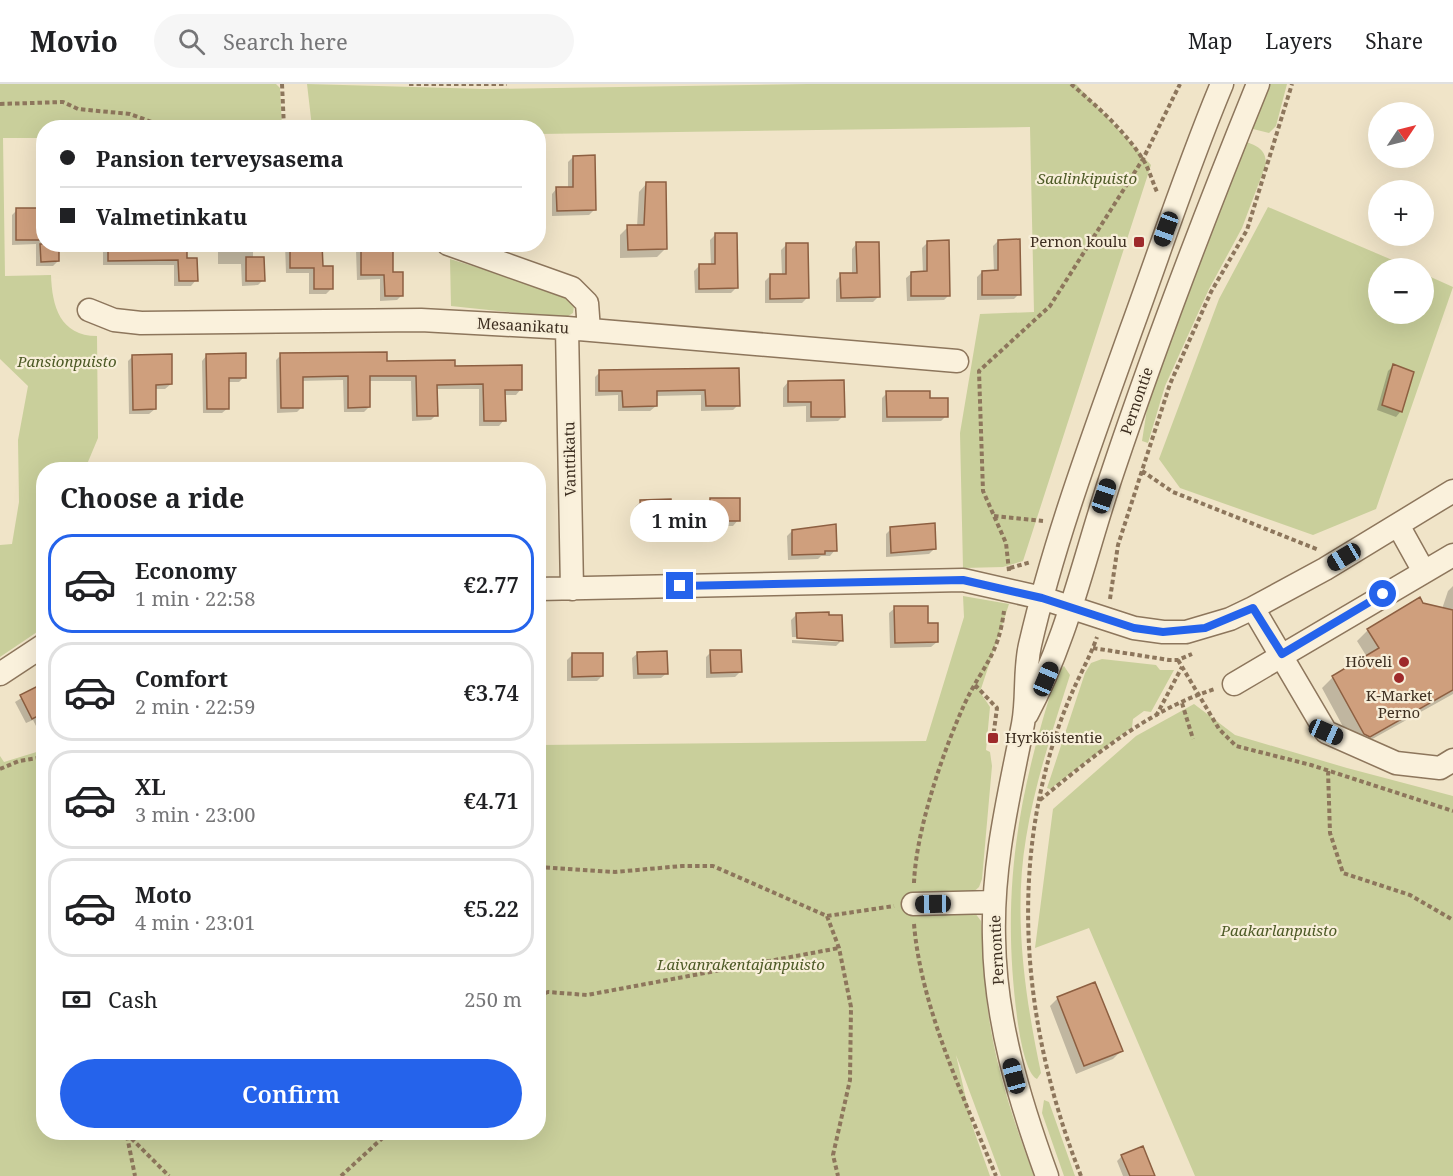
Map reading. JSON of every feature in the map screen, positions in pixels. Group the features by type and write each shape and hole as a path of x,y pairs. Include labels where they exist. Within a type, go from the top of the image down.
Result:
{"street":[{"name":"Pernontie","path":"1047,1176 1018,1092 1008,1050 994,940 994,903 1005,804 1023,721 1026,669 1042,598 1091,438 1158,250 1222,84"},
{"name":"Pernontie","path":"1023,721 1046,679 1071,607 1091,536 1159,337 1258,84"},
{"name":"Vanttikatu","path":"471,252 572,288 587,303 578,329 572,589"},
{"name":"Mesaanikatu","path":"88,310 114,320 141,323 421,320 578,329 957,361"},
{"path":"546,589 963,580 1042,598 1134,628 1163,632 1205,628 1253,608 1453,491"},
{"path":"1398,525 1423,570"},
{"path":"1234,684 1423,570 1453,555"},
{"path":"1253,608 1326,732 1395,763 1440,768 1453,760"},
{"path":"0,674 36,650"},
{"path":"913,904 994,903"}],"path":[{"path":"282,84 284,120"},
{"path":"409,84 507,84"},
{"path":"1071,84 1095,104 1143,159 1157,193"},
{"path":"996,1176 953,1066 921,970 913,904 914,876 937,777 953,730 975,685 992,659 1001,637 1007,589 1009,556 983,490 979,371 1050,306 1143,159 1180,84"},
{"path":"0,104 63,102 78,109 130,114 146,120"},
{"path":"1142,471 1173,492 1322,551"},
{"path":"993,516 1053,522"},
{"path":"1178,660 1219,729 1236,746 1328,771 1453,811"},
{"path":"1156,716 1182,666"},
{"path":"1040,800 1088,760 1156,716 1199,694 1234,684"},
{"path":"975,685 997,708 993,738"},
{"path":"1182,703 1193,739"},
{"path":"0,769 19,761 36,758"},
{"path":"1328,771 1330,832 1342,873 1410,895 1453,920"},
{"path":"546,868 615,872 682,866 713,866 827,916 913,904"},
{"path":"827,916 839,948 851,1007 850,1080 833,1155 838,1176"},
{"path":"546,993 587,995 839,948"},
{"path":"127,1140 135,1176"},
{"path":"133,1140 169,1176"},
{"path":"341,1176 380,1140"}],"green space":[{"name":"Pansionpuisto","path":"0,84 276,84 280,88 282,120 36,120 36,138 3,138 5,276 51,275 56,308 66,325 84,335 97,336 98,438 88,462 36,462 36,633 0,657 0,545 12,544 19,502 18,440 28,386 0,359"},
{"name":"Saalinkipuisto","path":"307,84 485,89 808,84 1076,84 1151,165 1023,561 1003,567 963,568 960,433 980,314 1034,312 1030,127 546,134 546,120 311,120"},
{"path":"1267,84 1287,84 1276,126 1269,133 1249,128"},
{"path":"1244,141 1262,151 1266,164 1242,228 1209,289 1165,386 1148,443 1142,441 1151,383"},
{"path":"1268,207 1388,258 1368,258 1368,324 1434,324 1434,278 1453,287 1376,509 1313,535 1180,488 1159,459 1219,299"},
{"path":"450,259 560,293 574,306 573,313 565,318 451,306"},
{"name":"Laivanrakentajanpuisto","path":"963,596 1009,604 980,692 990,707 986,750 990,752 992,766 982,879 979,887 970,895 975,913 981,921 986,994 998,1064 1034,1176 1001,1176 956,1055 972,1125 990,1176 0,1176 0,756 4,762 36,752 36,1140 546,1140 546,745 926,741 964,617"},
{"path":"1102,659 1156,665 1160,670 1174,670 1151,712 1144,711 1133,719 1132,727 1050,789 1047,788 1085,673 1091,663"},
{"path":"1064,666 1070,675 1034,796 1022,867 1023,956 1030,1015 1041,1073 1037,1079 1033,1076 1027,1063 1018,1024 1011,932 1012,889 1022,804 1043,718 1057,673"},
{"name":"Paakarlanpuisto","path":"1194,704 1235,735 1453,796 1453,1176 1195,1176 1089,928 1035,948 1053,809 1136,736"},
{"path":"1044,1100 1049,1102 1075,1176 1064,1176 1042,1113"}],"building":[{"path":"595,155 596,210 557,211 556,187 573,187 573,156"},
{"path":"646,182 666,182 667,249 628,250 627,225 644,225"},
{"path":"16,208 36,208 36,240 16,240"},
{"path":"715,233 737,233 738,288 699,289 699,264 715,264"},
{"path":"1020,239 1021,295 982,295 982,271 998,270 998,240"},
{"path":"949,240 950,296 911,296 911,272 927,271 927,241"},
{"path":"856,242 879,242 880,297 841,298 840,273 857,273"},
{"path":"786,243 808,243 809,298 770,299 770,274 786,274"},
{"path":"40,252 59,252 59,261 41,262"},
{"path":"108,252 187,252 187,258 197,258 198,281 179,281 178,260 108,261"},
{"path":"290,252 322,252 323,266 333,266 333,289 314,289 314,268 290,268"},
{"path":"361,252 393,252 393,272 403,272 403,296 385,296 384,275 361,275"},
{"path":"246,257 264,257 265,281 246,281"},
{"path":"387,352 387,361 455,360 455,366 522,365 522,390 505,390 506,421 484,421 483,384 437,385 438,416 417,416 416,376 370,376 370,407 348,408 348,376 303,377 303,408 281,408 280,353"},
{"path":"246,353 246,378 229,378 229,409 207,409 206,354"},
{"path":"172,354 172,384 156,385 156,409 133,410 132,355"},
{"path":"1393,364 1414,372 1402,412 1382,405"},
{"path":"739,368 740,406 706,406 705,390 657,391 657,406 623,407 622,391 599,391 599,370"},
{"path":"844,380 845,417 811,417 811,402 788,402 788,381"},
{"path":"886,391 930,391 930,398 948,398 948,417 887,417"},
{"path":"710,498 740,498 740,521 710,521"},
{"path":"671,499 672,521 641,523 640,500"},
{"path":"935,523 936,549 891,553 890,527"},
{"path":"836,524 837,551 825,551 825,554 792,555 792,530"},
{"name":"Höveli","path":"1420,597 1423,603 1453,610 1453,690 1370,737 1364,734 1332,676 1379,648 1367,629"},
{"path":"894,606 928,606 928,623 938,623 938,642 895,643"},
{"path":"829,612 829,615 842,615 843,641 797,638 796,613"},
{"path":"710,650 741,650 742,672 711,673"},
{"path":"667,651 668,674 638,674 637,652"},
{"path":"572,653 603,653 603,676 572,677"},
{"path":"36,687 36,717 32,719 20,695"},
{"path":"1095,982 1123,1051 1084,1066 1057,997"},
{"path":"1143,1146 1155,1176 1130,1176 1121,1155"}],"place":[{"name":"Pernon koulu","path":"1139,242"},
{"name":"Höveli","path":"1404,662"},
{"name":"K-Market Perno","path":"1399,678"},
{"name":"Hyrköistentie","path":"993,738"}],"route":[{"path":"680,586 963,580 1042,598 1134,628 1163,632 1186,632 1205,628 1253,608 1282,654 1383,594"}]}
